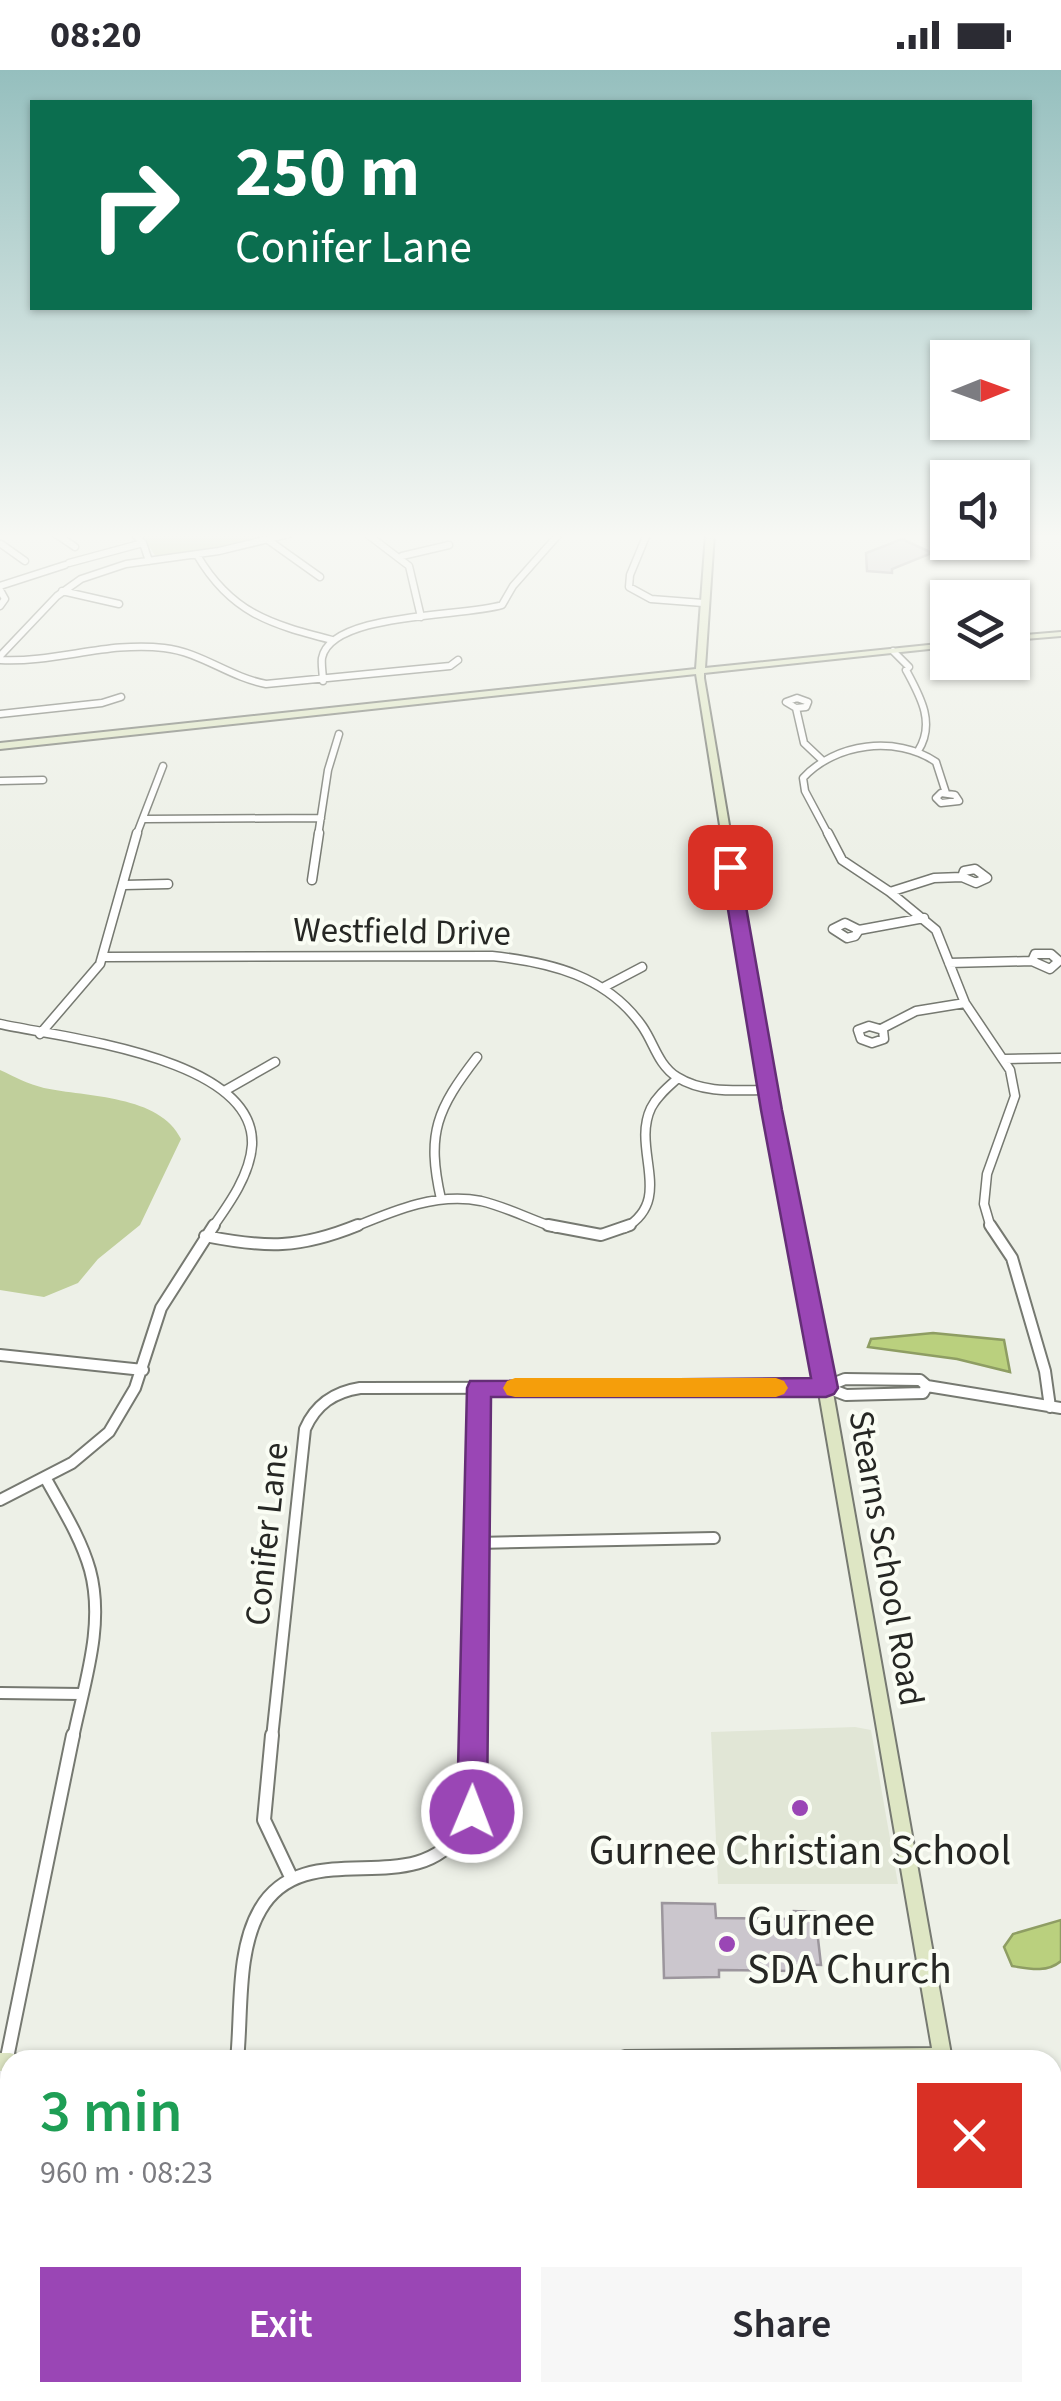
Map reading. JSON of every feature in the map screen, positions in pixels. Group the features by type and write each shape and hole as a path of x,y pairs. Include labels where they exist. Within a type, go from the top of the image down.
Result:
{"main road":[{"name":"Stearns School Road","path":"700,643 699,672 768,1090 826,1388 941,2050"},
{"path":"0,746 930,647"}],"street":[{"path":"323,680 319,657 330,643"},
{"path":"0,658 46,662 101,650 148,646 197,656 230,675 257,683 450,666 458,660"},
{"path":"893,651 893,659 906,670 929,730 918,752"},
{"path":"0,714 102,703 121,697"},
{"path":"796,708 804,742 822,760"},
{"path":"312,880 340,734"},
{"path":"946,792 940,767 918,752 873,746 822,760 805,775 805,791 842,860 924,918 940,936 965,1003 1004,1060 1015,1096 988,1174 984,1204 992,1231 1012,1258 1055,1408"},
{"path":"40,1034 90,980 104,957 124,884 126,862 146,819 163,766"},
{"path":"0,781 43,780"},
{"path":"146,819 321,818"},
{"path":"890,892 924,880 962,877"},
{"path":"124,884 168,884"},
{"path":"859,930 924,918"},
{"name":"Westfield Drive","path":"104,957 492,956 550,965 604,987 636,1016 666,1068 678,1078"},
{"path":"949,963 1032,961"},
{"path":"604,987 642,967"},
{"path":"881,1029 916,1011 965,1003"},
{"path":"0,1024 178,1067 226,1090 246,1116 252,1142 244,1174 160,1311 128,1408 109,1433 74,1462 46,1480 0,1500"},
{"path":"441,1199 430,1146 432,1128 440,1109 477,1057"},
{"path":"1004,1060 1061,1058"},
{"path":"226,1090 275,1062"},
{"path":"205,1236 268,1247 302,1244 441,1199 482,1201 587,1234 609,1233 632,1225 650,1203 645,1130 648,1114 678,1078 713,1090 768,1090"},
{"path":"0,1355 143,1370"},
{"name":"Conifer Lane","path":"291,1877 264,1820 265,1801 304,1429 322,1402 350,1390 826,1388 854,1394 922,1393 927,1386 1055,1408"},
{"path":"238,2050 252,1928 261,1906 291,1877 328,1867 419,1864 448,1850 465,1830 472,1812 479,1388"},
{"path":"8,2050 81,1694 97,1593 90,1560 46,1480"},
{"path":"477,1543 714,1538"},
{"path":"0,1694 81,1694"}],"shaded area":[{"path":"0,1070 44,1088 140,1106 171,1125 181,1139 140,1225 98,1259 78,1283 44,1297 0,1290"},
{"path":"933,1333 1004,1340 1010,1372 957,1359 868,1347 871,1339"},
{"name":"Gurnee Christian School","path":"855,1727 871,1730 898,1884 718,1884 711,1732"},
{"path":"1061,1920 1061,1961 1044,1969 1012,1966 1004,1947 1013,1934"}],"building":[{"name":"Gurnee SDA Church","path":"662,1903 715,1904 716,1918 795,1919 794,1911 815,1912 821,1965 793,1964 794,1971 719,1970 719,1977 664,1978"}],"slow traffic":[{"path":"515,1388 776,1388"}],"place":[{"name":"Gurnee Christian School","path":"800,1808"},
{"name":"Gurnee SDA Church","path":"727,1944"}],"route":[{"path":"472,1812 479,1388 826,1388 808,1308 730,867"}]}
